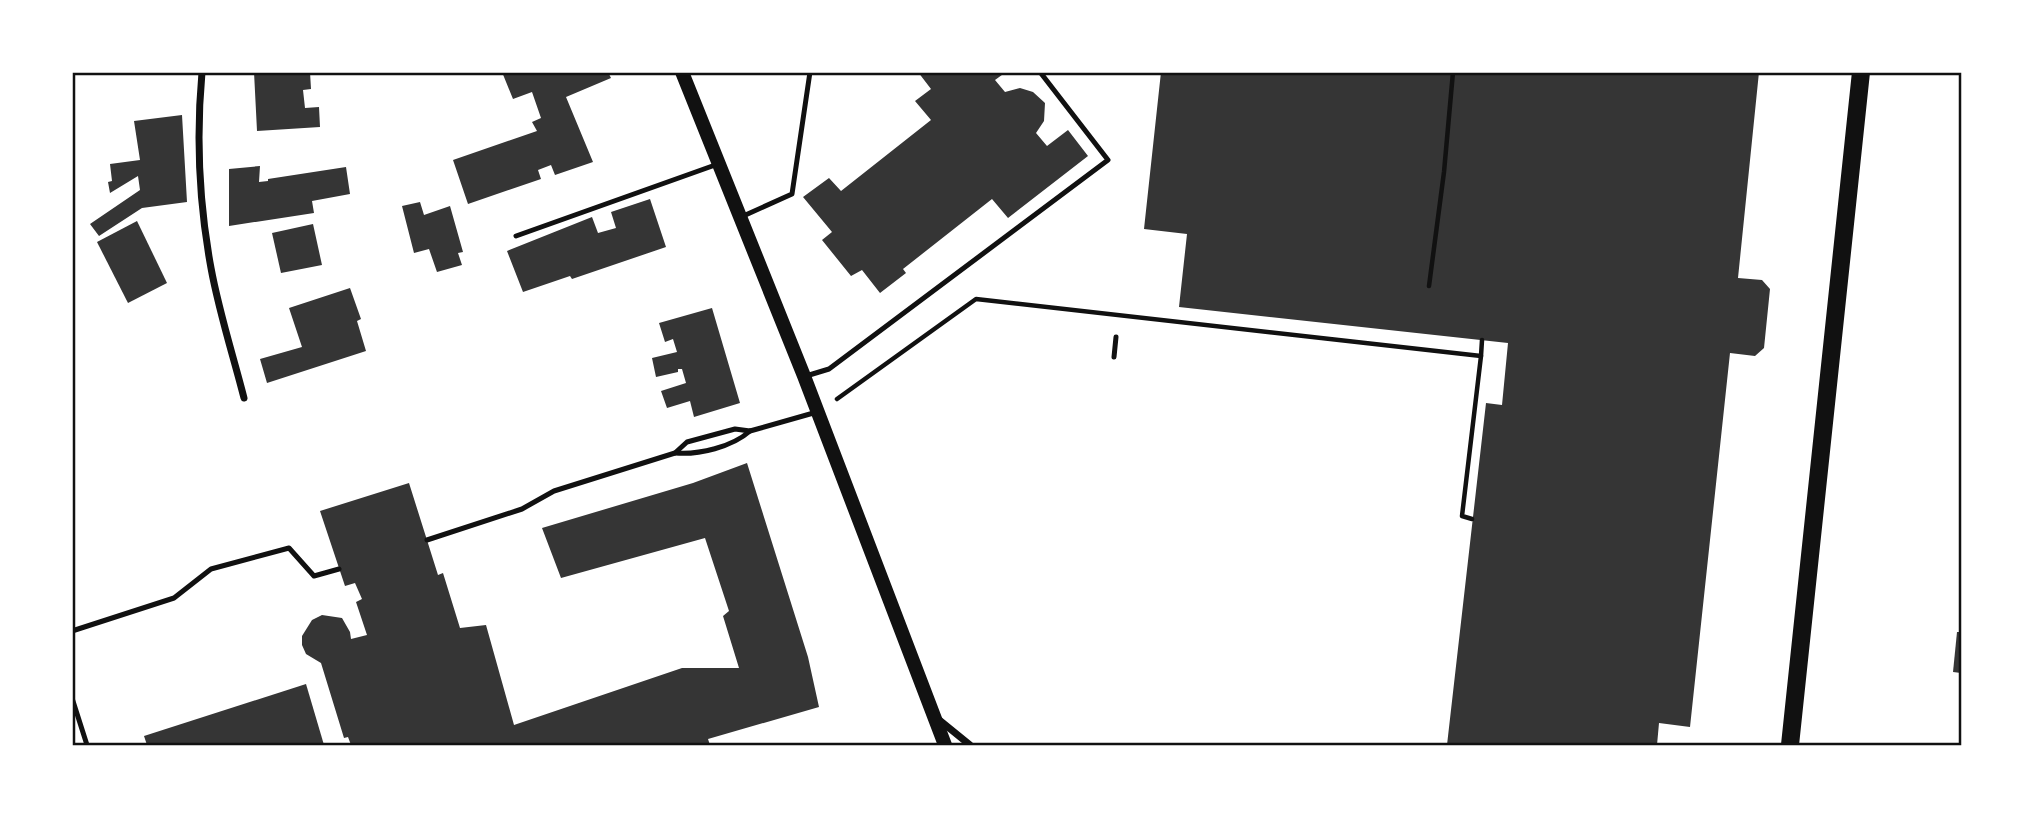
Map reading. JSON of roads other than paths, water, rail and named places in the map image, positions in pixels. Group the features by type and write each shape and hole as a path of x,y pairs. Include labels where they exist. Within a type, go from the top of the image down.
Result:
{"main road":[{"path":"682,72 804,376 945,745"},
{"path":"1790,745 1861,72"}],"street":[{"path":"202,72 198,122 202,212 211,270 243,398"},
{"path":"933,715 971,745"}],"lane":[{"path":"741,217 792,194 810,72"},
{"path":"804,376 829,369 1108,160 1040,72"},
{"path":"516,236 719,163"},
{"path":"1114,358 1116,337"},
{"path":"675,453 687,442 735,429 750,431 817,412"},
{"path":"427,540 522,509 554,491 675,453 689,454 741,440 750,431"},
{"path":"72,631 174,598 211,569 289,548 314,576 339,569"},
{"path":"72,698 87,745"}]}
